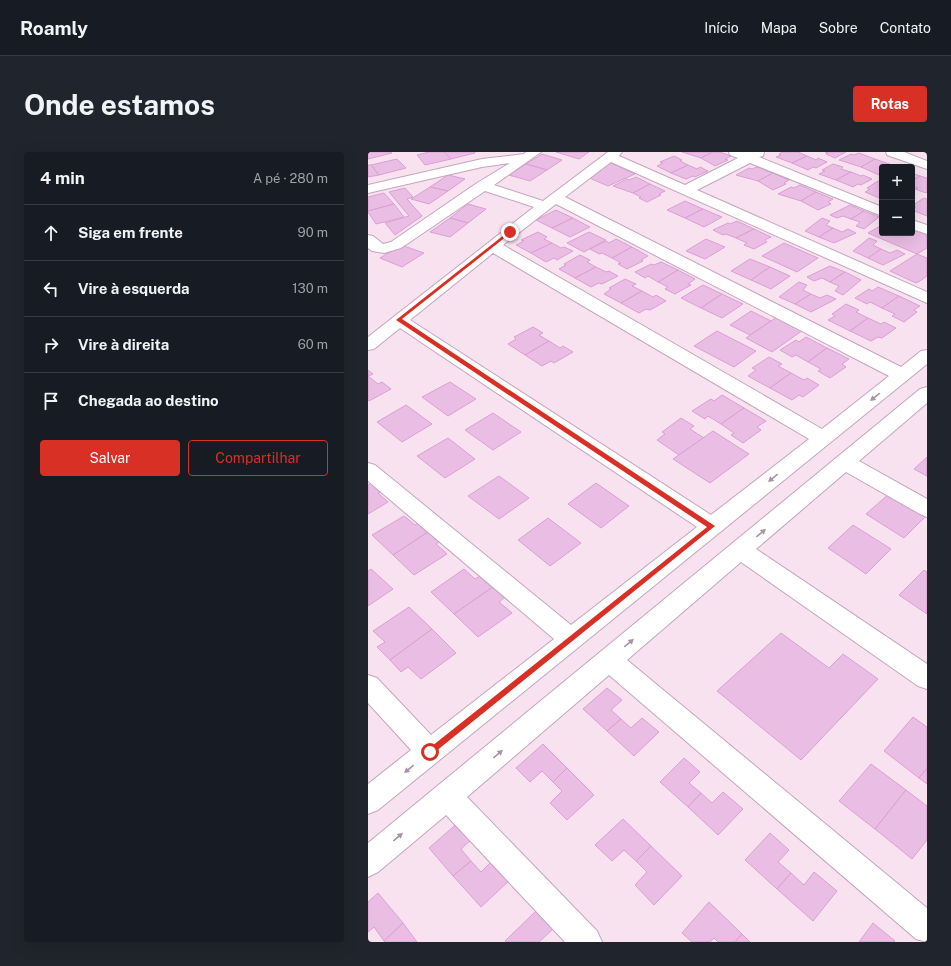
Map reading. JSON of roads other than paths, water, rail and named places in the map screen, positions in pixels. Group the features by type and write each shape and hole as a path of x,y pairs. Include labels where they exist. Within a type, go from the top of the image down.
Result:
{"street":[{"path":"735,152 755,155 879,211"},
{"path":"892,152 927,165"},
{"path":"368,239 375,248 378,249 387,249 396,245 482,186 532,154"},
{"path":"368,189 482,163 532,154"},
{"path":"368,345 493,246 613,154 685,191 927,298"},
{"path":"685,191 755,155"},
{"path":"482,186 550,202 902,375"},
{"path":"915,225 927,230"},
{"path":"493,246 823,438"},
{"path":"399,320 712,526"},
{"path":"368,801 927,355"},
{"path":"368,862 926,394"},
{"path":"845,462 927,509"},
{"path":"368,470 571,639"},
{"path":"741,550 927,678"},
{"path":"610,660 927,928"},
{"path":"368,686 430,752"},
{"path":"447,796 586,942"}]}
